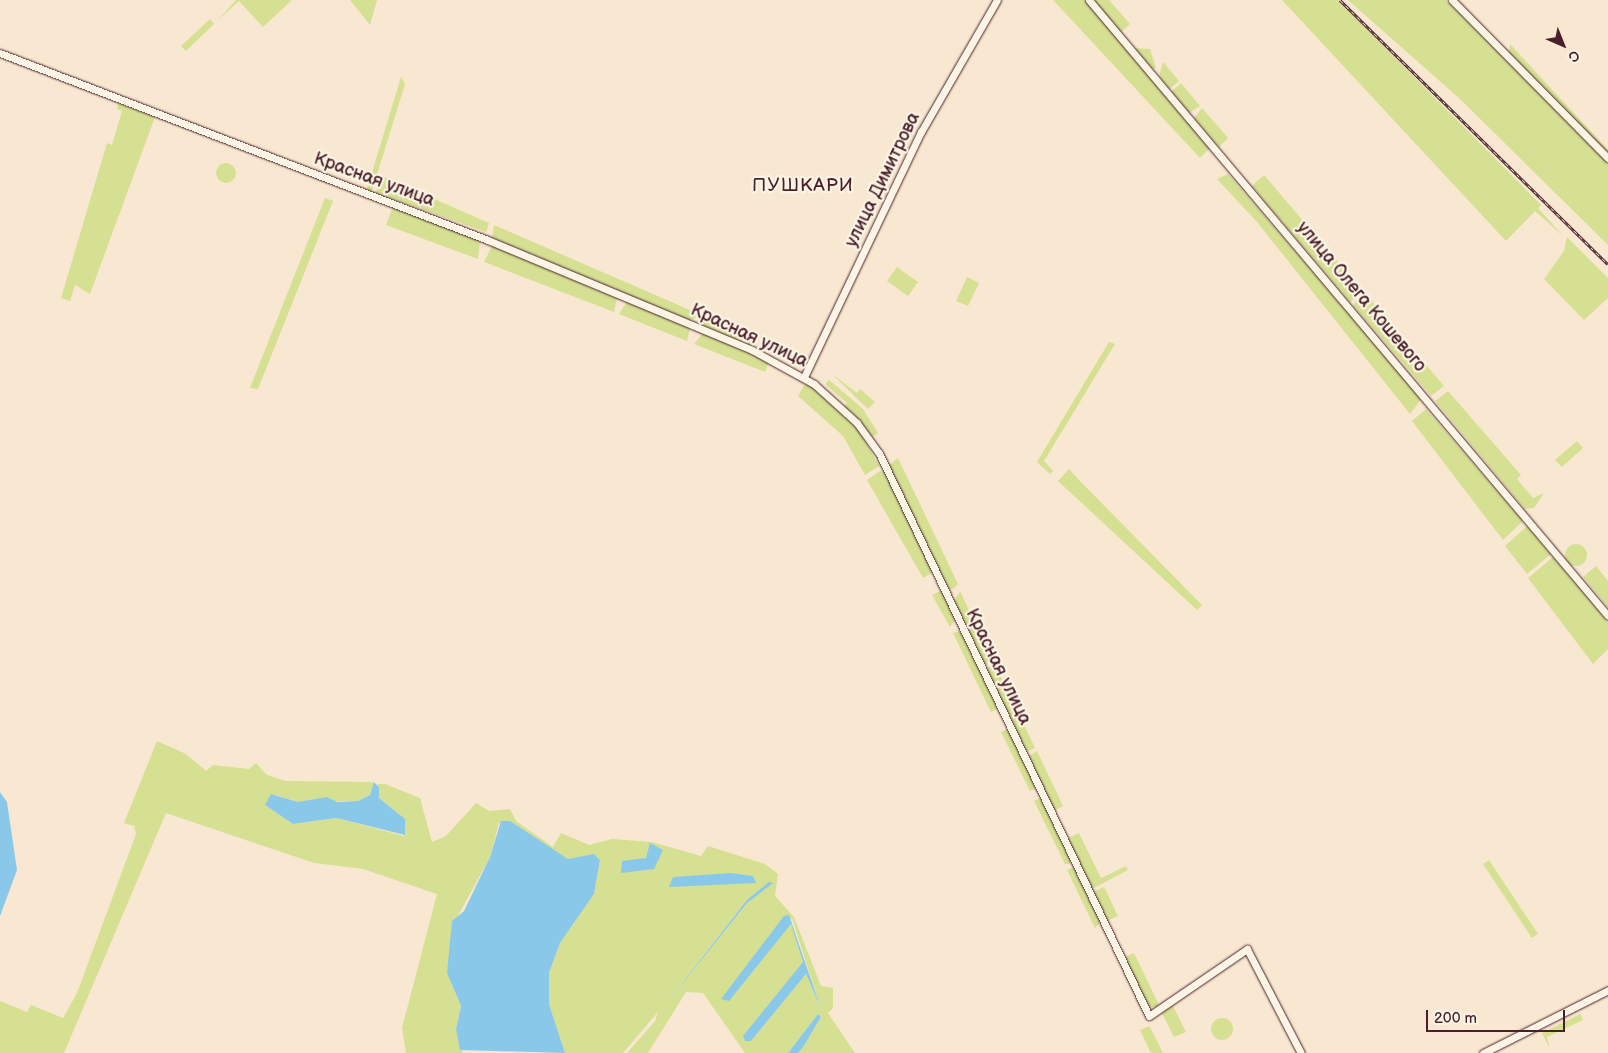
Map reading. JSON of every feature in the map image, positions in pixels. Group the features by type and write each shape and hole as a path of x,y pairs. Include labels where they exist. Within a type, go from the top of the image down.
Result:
{"street":[{"name":"улица Димитрова","path":"804,377 921,132 997,0"},
{"name":"улица Олега Кошевого","path":"1089,0 1608,616"},
{"path":"1452,0 1608,158"},
{"name":"Красная улица","path":"0,53 486,238 745,347 804,377 857,423 879,453 1149,1016 1247,949 1301,1053"},
{"path":"1482,1053 1608,990"}],"green space":[{"path":"236,0 292,0 263,27 239,1 217,21"},
{"path":"350,0 377,0 370,25"},
{"path":"1053,0 1085,0 1211,147 1200,158"},
{"path":"1094,0 1109,0 1130,24 1121,32"},
{"path":"1282,0 1338,0 1541,205 1538,208 1563,236 1535,211 1506,241"},
{"path":"1348,0 1446,0 1608,163 1608,245 1460,99"},
{"path":"210,19 214,24 186,51 181,46"},
{"path":"1510,44 1608,150 1608,156 1509,54"},
{"path":"1134,48 1150,49 1156,68 1152,70"},
{"path":"1163,62 1179,81 1169,89 1159,77"},
{"path":"401,77 405,84 371,194 366,192"},
{"path":"1181,83 1200,106 1189,113 1171,92"},
{"path":"118,103 155,117 90,294 75,285 70,301 61,298 107,143 112,145 122,111 117,109"},
{"path":"1202,108 1228,138 1219,147 1194,118"},
{"path":"226,163 233,166 236,173 233,180 226,183 219,180 216,173 219,166"},
{"path":"1228,174 1422,398 1410,414 1257,222 1217,179"},
{"path":"1264,175 1363,291 1350,302 1252,186"},
{"path":"382,176 489,223 486,232 376,193"},
{"path":"325,198 333,201 258,389 250,388"},
{"path":"393,206 480,241 478,259 386,225"},
{"path":"494,225 699,314 689,321 492,238"},
{"path":"1567,237 1608,278 1608,298 1584,320 1544,279 1564,251"},
{"path":"492,246 617,298 614,312 484,262"},
{"path":"897,267 918,282 908,296 887,281"},
{"path":"967,277 979,283 968,306 956,301"},
{"path":"1365,293 1444,386 1431,396 1353,305"},
{"path":"627,302 690,328 687,341 619,314"},
{"path":"703,316 756,339 752,347 701,327"},
{"path":"703,333 769,362 765,372 694,344"},
{"path":"1109,342 1115,344 1044,461 1053,471 1050,474 1037,462"},
{"path":"832,374 857,393 860,389 875,402 868,409"},
{"path":"829,380 863,409 878,433 872,437 844,407 847,403 825,384"},
{"path":"806,382 857,426 879,466 865,475 843,436 798,396"},
{"path":"1448,391 1521,475 1517,479 1533,498 1544,493 1534,508 1525,509 1435,401"},
{"path":"1426,409 1523,521 1503,540 1412,421"},
{"path":"1577,441 1583,448 1562,467 1555,460"},
{"path":"898,458 958,584 953,589 947,589 888,466"},
{"path":"1069,469 1202,605 1197,610 1058,481"},
{"path":"880,471 885,472 933,572 923,578 867,480"},
{"path":"1527,526 1551,554 1527,574 1505,546"},
{"path":"1576,544 1584,547 1587,555 1584,563 1576,566 1568,563 1565,555 1568,547"},
{"path":"1553,557 1608,622 1608,649 1593,664 1528,578"},
{"path":"1596,566 1608,581 1608,607 1583,577"},
{"path":"942,590 956,619 950,627 932,595"},
{"path":"960,591 992,659 985,665 953,603"},
{"path":"961,631 999,708 991,712 953,633"},
{"path":"994,663 1035,748 1029,751 1024,751 985,670"},
{"path":"1009,729 1037,788 1030,791 1001,732"},
{"path":"157,741 186,754 206,771 213,765 249,769 256,763 267,775 286,781 374,782 370,795 358,801 298,802 276,795 265,805 293,824 336,818 404,836 399,814 379,798 378,784 385,784 420,798 432,842 446,836 476,803 489,811 510,809 516,821 553,847 561,833 589,845 612,839 652,842 701,856 708,846 765,864 778,874 775,896 794,917 821,986 833,988 833,1008 828,1013 855,1053 798,1053 821,1017 818,1014 788,1053 745,1053 703,993 686,992 648,1053 627,1053 655,1021 658,1012 623,1053 565,1053 549,1004 549,973 560,943 594,894 600,860 568,859 499,823 490,857 452,927 450,980 461,1006 456,1029 463,1053 406,1053 402,1028 437,894 363,869 314,863 166,813 64,1053 0,1053 0,1001 27,1012 31,1005 63,1018 77,993 136,834 134,826 124,823","holes":["770,882 747,903 664,1005 747,900","792,918 821,1010 806,974 751,1041 744,1040 803,962 792,926 788,924"]},
{"path":"1037,751 1063,806 1053,811 1027,757"},
{"path":"1042,797 1073,862 1069,864 1065,864 1034,801"},
{"path":"1079,833 1101,878 1126,866 1128,870 1090,890 1068,838"},
{"path":"1489,860 1538,934 1532,938 1483,864"},
{"path":"1075,866 1101,922 1095,928 1067,870"},
{"path":"1104,887 1118,916 1105,922 1093,892"},
{"path":"1134,953 1159,1005 1156,1007 1148,1007 1123,958"},
{"path":"1172,1004 1186,1032 1174,1037 1161,1011"},
{"path":"1580,1014 1583,1020 1547,1037 1550,1049 1542,1033"},
{"path":"1218,1018 1226,1018 1233,1025 1233,1033 1226,1040 1218,1040 1211,1033 1211,1025"},
{"path":"1149,1026 1163,1053 1151,1053 1140,1030"}],"water":[{"path":"374,782 379,787 379,798 405,819 405,835 336,818 293,824 265,805 271,794 298,802 327,797 337,802 358,801 370,795"},
{"path":"0,792 7,802 17,870 0,916"},
{"path":"501,821 510,821 568,859 594,854 600,860 594,894 560,943 549,973 549,1004 565,1053 460,1050 456,1029 461,1006 447,973 452,921 464,911 490,857"},
{"path":"650,843 663,850 654,869 621,873 622,861 646,858"},
{"path":"731,873 753,876 756,883 669,887 673,877"},
{"path":"769,882 773,883 747,903 664,1006 747,900"},
{"path":"789,915 821,1009 806,974 751,1041 745,1041 743,1036 803,962 791,924 729,1001 721,999 784,916"},
{"path":"818,1014 821,1017 803,1047 798,1053 788,1053"}],"railway":[{"path":"1340,0 1608,264"}],"district":[{"name":"ПУШКАРИ","path":"803,186"}]}
